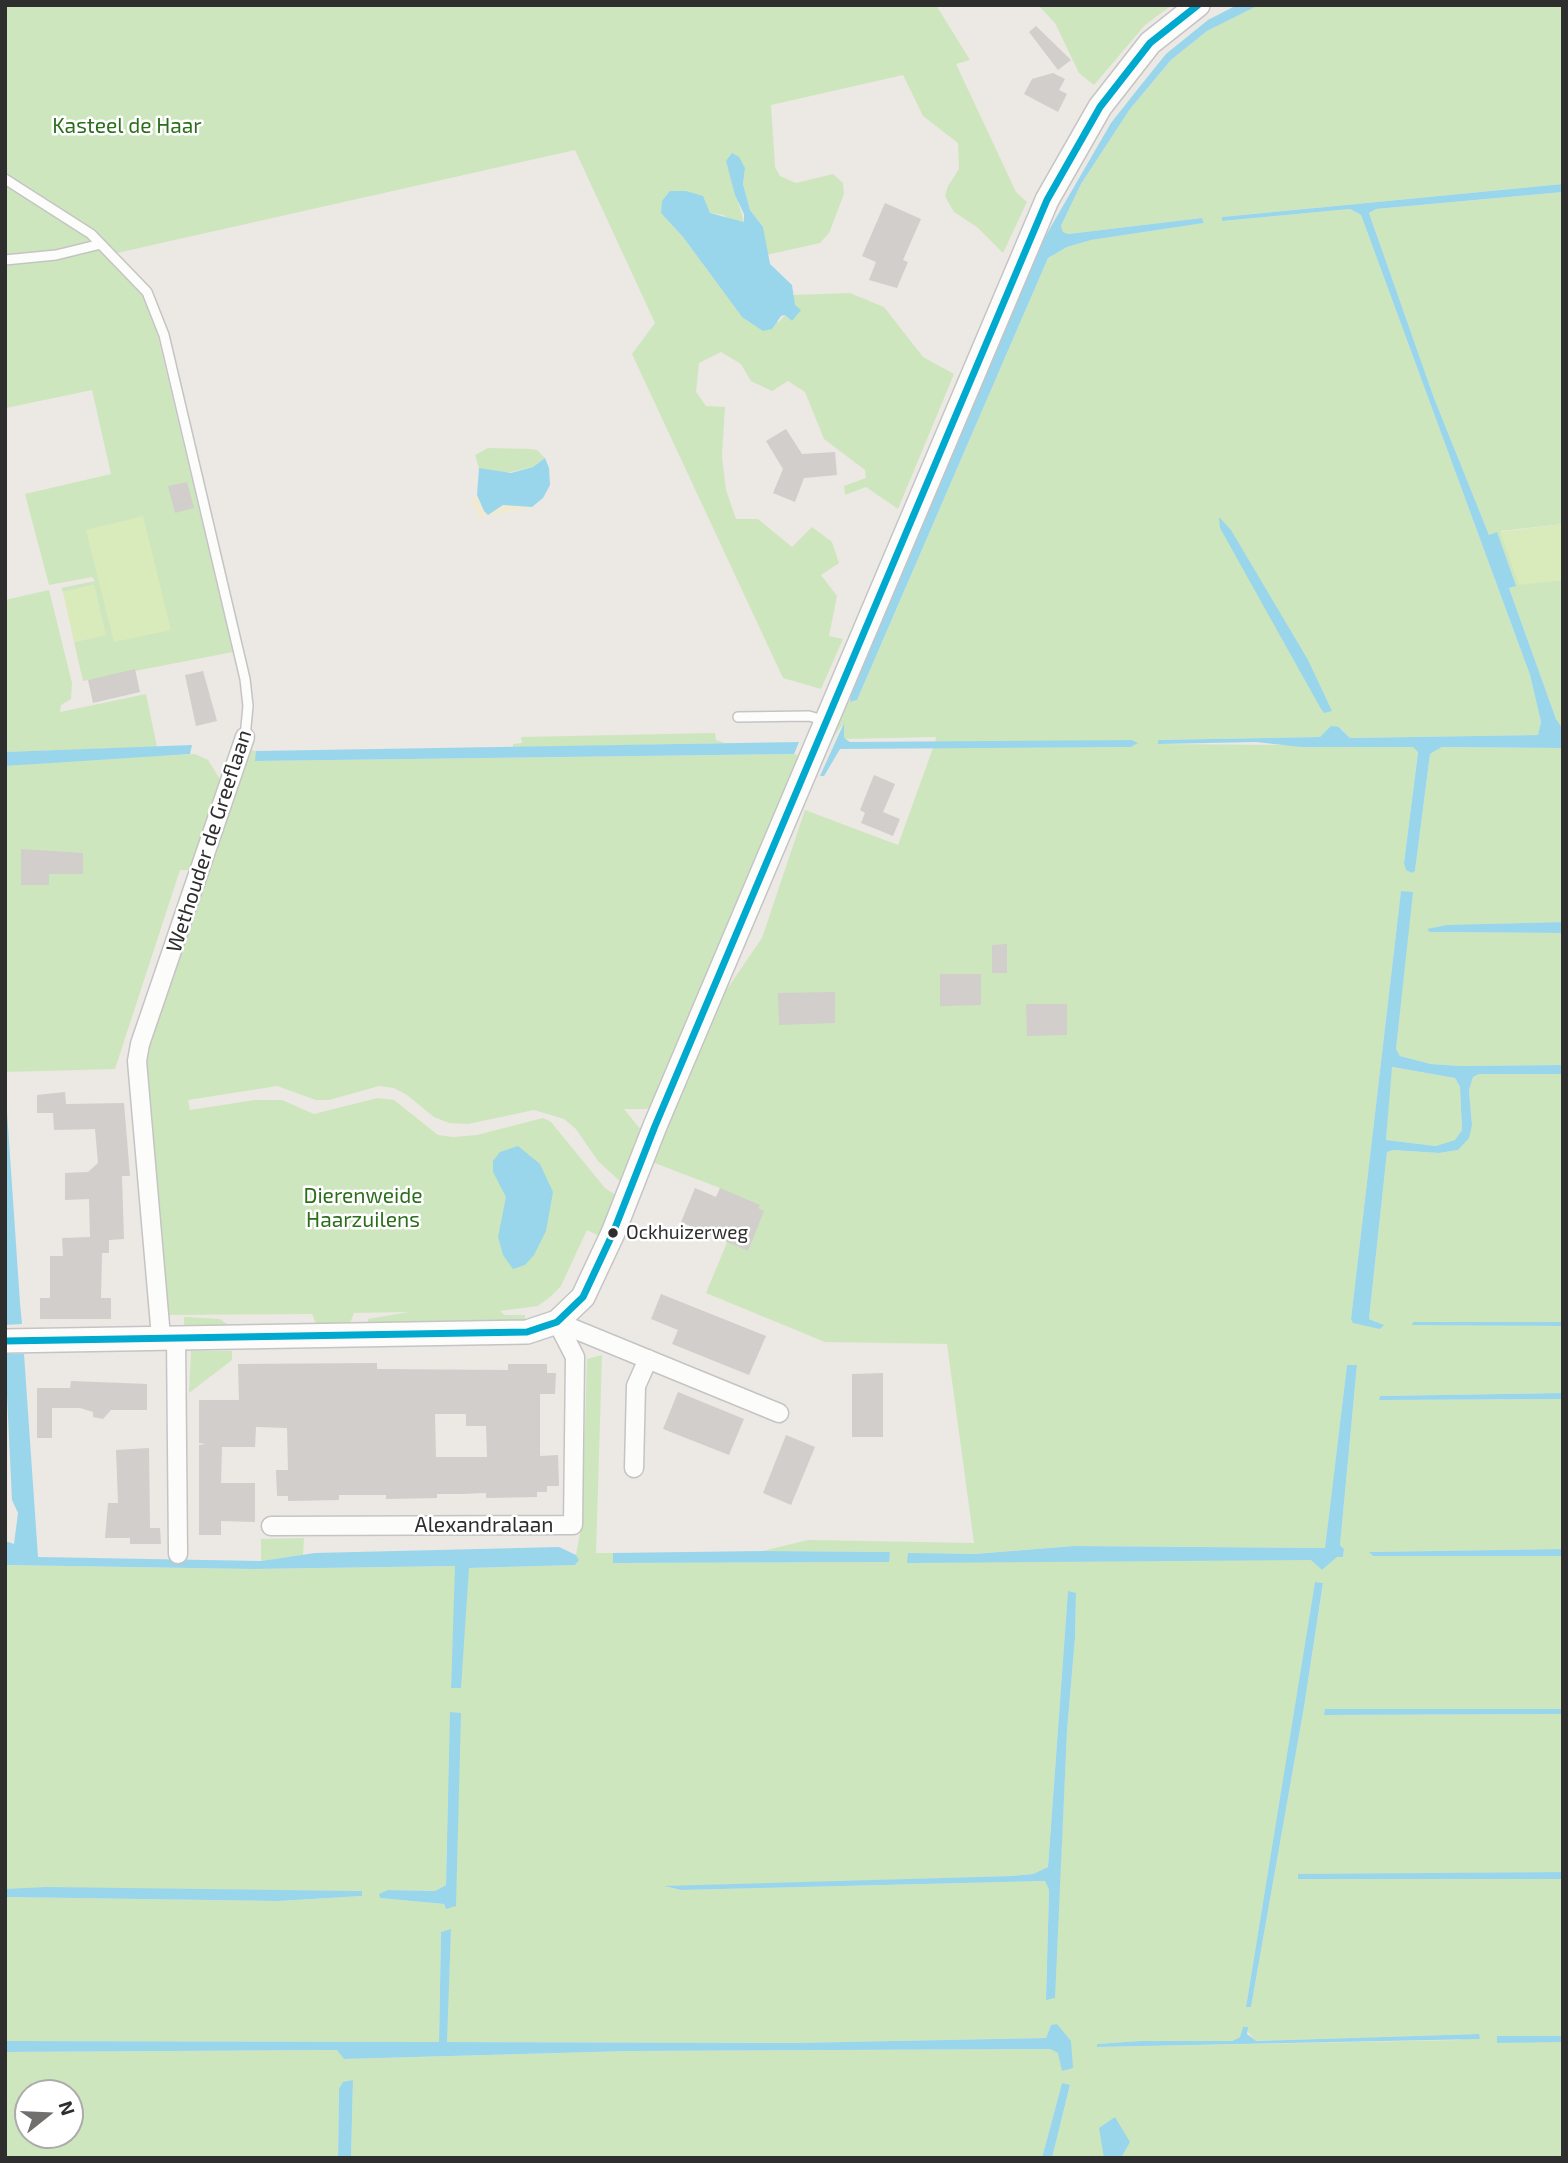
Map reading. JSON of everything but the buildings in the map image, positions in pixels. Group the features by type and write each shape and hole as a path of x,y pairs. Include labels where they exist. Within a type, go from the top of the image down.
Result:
{"street":[{"path":"5,1341 527,1332 557,1322 583,1297 604,1256 655,1126 1047,200 1100,107 1150,43 1198,5"},
{"name":"Wethouder de Greeflaan","path":"178,1554 169,1337 137,1061 140,1044 245,737"},
{"path":"557,1322 779,1413"},
{"name":"Alexandralaan","path":"271,1526 573,1525 575,1357 557,1322"},
{"path":"634,1468 636,1386 648,1359"}],"lane":[{"name":"Wethouder de Greeflaan","path":"5,179 101,244 147,292 164,335 245,679 248,706 245,737"},
{"path":"5,260 56,255 101,244"},
{"path":"738,717 809,716 828,721"}],"green space":[{"name":"Kasteel de Haar","path":"5,5 936,5 970,60 956,64 1016,192 1027,202 1003,253 977,227 954,212 948,202 945,196 948,186 959,169 958,143 923,116 903,75 771,105 775,167 780,176 796,183 833,174 843,183 844,194 829,233 820,243 766,255 763,227 750,210 743,184 745,168 726,161 744,222 737,223 723,215 710,213 661,213 683,237 742,317 779,322 785,315 792,321 795,305 792,295 850,293 884,307 923,357 954,374 898,509 866,487 845,495 844,486 866,478 865,470 824,439 805,392 788,381 772,391 751,381 741,364 721,352 699,363 696,392 706,406 725,407 722,456 726,490 736,519 758,519 792,547 812,527 832,542 839,563 821,575 837,596 829,636 843,639 821,689 783,678 632,354 655,323 575,150 108,255 147,302 155,325 233,652 83,681 74,642 105,635 94,585 63,592 61,588 95,581 92,577 49,585 25,494 111,474 92,390 6,408"},
{"path":"1038,5 1172,5 1145,25 1094,85 1079,73 1055,23"},
{"path":"1259,5 1563,5 1563,184 1222,217 1222,221 1350,209 1361,215 1530,675 1541,722 1538,735 1350,738 1340,727 1320,737 1158,740 1158,744 1413,746 1418,751 1404,863 1412,873 1415,871 1430,754 1442,747 1563,748 1563,922 1490,924 1430,932 1563,933 1563,1065 1460,1066 1431,1064 1400,1056 1396,1049 1412,893 1401,892 1351,1319 1377,1322 1369,1319 1387,1152 1393,1150 1439,1153 1458,1150 1472,1125 1469,1089 1473,1077 1479,1074 1563,1074 1563,1322 1412,1324 1563,1326 1563,1393 1380,1396 1379,1400 1563,1399 1563,1549 1370,1552 1373,1556 1563,1556 1563,1709 1376,1710 1325,1715 1563,1714 1563,1872 1298,1875 1563,1879 1563,2036 1498,2036 1497,2042 1563,2042 1563,2158 1052,2158 1070,2086 1062,2083 1042,2158 351,2158 353,2081 339,2089 338,2158 5,2158 5,2052 338,2050 345,2059 629,2051 1050,2049 1058,2053 1067,2072 1051,2025 1046,2038 792,2043 446,2042 451,1930 441,1932 439,2042 5,2041 5,1897 278,1901 362,1896 362,1891 5,1889 5,1565 252,1569 456,1566 451,1688 469,1568 575,1565 579,1560 576,1555 582,1522 587,1359 602,1355 596,1553 613,1553 613,1563 889,1562 889,1552 763,1551 808,1540 974,1543 947,1344 825,1342 706,1293 741,1209 720,1188 652,1162 725,992 762,938 805,810 898,845 933,748 1131,747 1137,743 1132,740 935,743 936,737 844,739 844,723 832,739 849,699 850,702 857,700 1048,258 1067,247 1091,240 1204,223 1202,218 1068,234 1063,232 1061,226 1081,184 1130,109 1171,60 1207,31","holes":["1347,1366 1357,1366 1340,1545 1344,1549 1343,1557 1337,1557 1322,1570 1312,1560 908,1553 973,1554 1074,1546 1325,1548","1315,1583 1323,1584 1251,2007 1246,2007","1068,1592 1076,1594 1075,1638 1067,1731 1054,1998 1046,1999 1049,1890 1045,1881 681,1890 667,1887 1011,1876 1033,1874 1048,1867","450,1713 446,1909 444,1904 380,1898 388,1890 435,1891 446,1885","1244,2027 1255,2041 1479,2034 1459,2040 1097,2047 1097,2044 1140,2041 1232,2041 1240,2037"]},
{"path":"1563,192 1563,524 1501,531 1519,584 1563,580 1563,729 1556,719 1509,588 1515,586 1497,533 1489,535 1434,398 1369,213 1376,209"},
{"path":"488,448 537,450 545,458 533,467 502,474 479,468 475,455"},
{"path":"143,516 171,630 114,642 86,530"},
{"path":"1563,524 1563,580 1519,585 1500,532"},
{"path":"94,585 106,635 74,642 63,592"},
{"path":"49,590 72,683 71,699 61,705 60,712 146,694 157,747 5,752 5,600"},
{"path":"715,733 716,740 725,743 513,748 513,744 522,743 521,737"},
{"name":"Dierenweide Haarzuilens","path":"244,751 256,751 256,761 794,754 802,757 655,1103 647,1109 624,1109 641,1130 624,1185 598,1161 576,1129 564,1119 534,1110 468,1124 449,1123 434,1117 394,1088 379,1086 329,1100 316,1100 277,1086 188,1100 190,1110 255,1100 282,1100 314,1114 378,1098 394,1100 438,1135 453,1137 477,1135 543,1118 551,1122 605,1188 620,1198 601,1237 587,1230 561,1286 550,1297 538,1306 500,1311 505,1315 525,1315 526,1327 368,1326 368,1319 409,1312 354,1313 349,1326 317,1326 312,1314 168,1315 144,1063"},
{"path":"195,754 208,760 223,784 193,870 180,870 115,1069 5,1072 5,766"},
{"path":"1391,1067 1455,1078 1460,1087 1462,1130 1455,1141 1436,1146 1386,1140"},
{"path":"184,1317 220,1319 237,1331 184,1330"},
{"path":"191,1351 232,1351 232,1360 189,1393"},
{"path":"304,1538 303,1555 261,1561 261,1539"}],"sand":[{"path":"477,495 484,511 503,505 532,507 479,518 471,501"}],"water":[{"path":"1237,5 1259,5 1207,31 1171,60 1130,109 1081,184 1061,226 1063,232 1068,234 1202,218 1204,223 1091,240 1067,247 1048,258 857,700 850,702 851,692 1038,249 1111,123 1166,54 1208,20"},
{"path":"732,153 739,157 745,168 743,184 750,210 763,227 770,264 792,285 795,305 801,310 792,321 785,315 781,316 772,329 763,331 742,317 683,237 661,213 662,201 670,191 686,191 703,196 710,213 744,222 744,214 735,195 726,161"},
{"path":"1563,184 1563,192 1376,209 1369,213 1434,398 1489,535 1497,532 1516,586 1509,588 1556,719 1563,729 1563,748 1442,747 1430,754 1415,871 1412,873 1406,870 1404,863 1418,752 1413,747 1301,747 1256,742 1158,744 1158,740 1320,737 1331,726 1339,727 1350,738 1538,735 1541,722 1530,675 1361,215 1350,209 1222,221 1222,217"},
{"path":"545,458 549,468 550,485 543,498 532,507 503,505 488,515 484,511 477,495 479,468 511,473 533,467"},
{"path":"1219,517 1231,530 1308,660 1332,711 1324,713 1321,709 1220,528"},
{"path":"844,723 844,738 850,742 1132,740 1138,743 1131,747 840,749 824,776 820,776"},
{"path":"799,742 794,754 255,761 256,751"},
{"path":"192,745 190,754 5,766 5,752"},
{"path":"1401,891 1413,892 1396,1049 1400,1056 1431,1064 1460,1066 1563,1065 1563,1074 1479,1074 1473,1077 1469,1090 1472,1125 1469,1138 1458,1150 1439,1153 1393,1150 1387,1152 1369,1319 1384,1325 1380,1329 1353,1323 1351,1319","holes":["1392,1067 1455,1078 1460,1087 1462,1130 1455,1140 1436,1146 1386,1140"]},
{"path":"1563,922 1563,933 1430,932 1427,929 1447,925"},
{"path":"5,1082 22,1324 5,1325"},
{"path":"518,1146 540,1164 553,1192 546,1231 534,1255 525,1265 513,1269 503,1255 498,1237 506,1197 493,1172 493,1161 500,1152"},
{"path":"1413,1322 1563,1322 1563,1326 1412,1325"},
{"path":"5,1354 24,1354 38,1557 261,1561 315,1553 559,1547 576,1555 579,1560 575,1565 469,1568 461,1688 451,1688 455,1566 252,1569 5,1565 5,1541 14,1544 18,1513 12,1500"},
{"path":"1347,1365 1357,1365 1340,1545 1344,1549 1343,1557 1337,1557 1322,1570 1311,1560 907,1563 908,1553 974,1554 1074,1546 1325,1548"},
{"path":"1563,1393 1563,1399 1379,1400 1380,1396"},
{"path":"1563,1549 1563,1556 1373,1556 1369,1552"},
{"path":"890,1552 889,1562 613,1563 613,1553"},
{"path":"1315,1582 1323,1583 1304,1707 1251,2007 1246,2007"},
{"path":"1068,1591 1076,1593 1075,1638 1067,1731 1055,1998 1046,2000 1049,1890 1045,1881 681,1890 664,1886 1011,1876 1033,1874 1048,1867"},
{"path":"1325,1709 1563,1709 1563,1714 1324,1715"},
{"path":"450,1712 461,1713 456,1906 446,1909 444,1904 380,1898 379,1894 388,1890 435,1891 446,1885"},
{"path":"1563,1872 1563,1879 1298,1879 1298,1874"},
{"path":"47,1887 362,1891 362,1896 278,1901 5,1897 5,1889"},
{"path":"451,1929 447,2042 792,2043 1046,2038 1051,2025 1057,2024 1071,2041 1073,2068 1062,2071 1058,2053 1050,2049 629,2051 344,2059 337,2050 5,2052 5,2041 439,2042 441,1932"},
{"path":"1243,2027 1248,2027 1247,2034 1256,2041 1479,2034 1480,2039 1097,2047 1097,2044 1140,2041 1232,2041 1240,2037"},
{"path":"1497,2036 1563,2036 1563,2042 1497,2043"},
{"path":"353,2080 351,2158 338,2158 339,2089 343,2082"},
{"path":"1062,2083 1070,2085 1052,2158 1042,2158"},
{"path":"1115,2117 1130,2142 1121,2158 1104,2158 1099,2128"}],"transit line":[{"path":"5,1341 527,1332 557,1322 583,1297 613,1233 655,1126 1047,200 1100,107 1150,43 1198,5"}],"place":[{"name":"Ockhuizerweg","path":"613,1233"}]}
